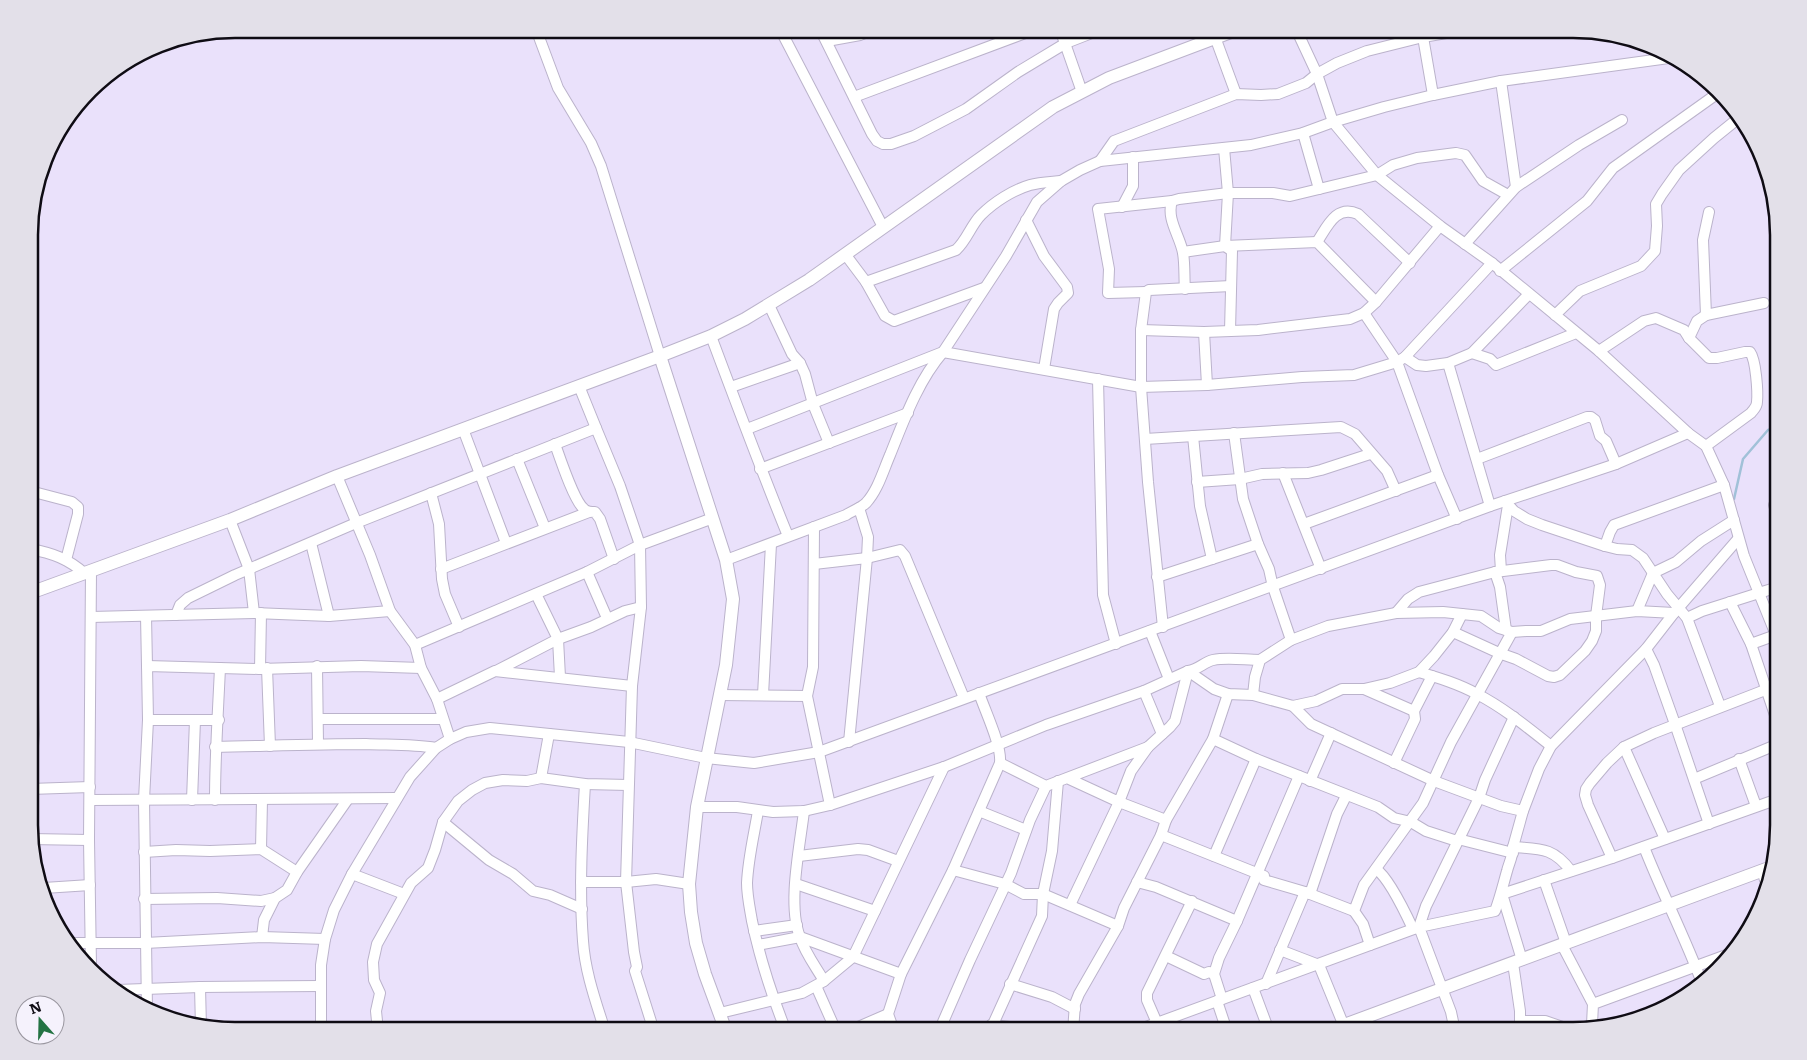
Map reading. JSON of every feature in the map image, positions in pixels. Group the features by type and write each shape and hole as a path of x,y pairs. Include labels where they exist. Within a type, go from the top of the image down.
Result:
{"street":[{"path":"539,38 558,88 591,144 601,166 726,560 733,599 726,666 697,807 689,884 696,943 722,1022"},
{"path":"785,38 883,226"},
{"path":"825,38 877,141 883,144 891,144 914,136 966,109 1018,72 1066,43 1079,38"},
{"path":"827,41 847,38"},
{"path":"854,97 1012,38"},
{"path":"1064,38 1082,92"},
{"path":"38,589 88,573 230,520 337,476 711,336 745,319 808,280 1053,107 1109,78 1215,38 1236,94"},
{"path":"1300,38 1316,74 1333,122 1377,175 1440,226 1492,263 1599,351 1688,433 1706,446 1724,485 1738,539 1760,593 1770,611"},
{"path":"1100,161 1114,141 1236,94 1278,94 1306,83 1316,74 1367,51 1419,38"},
{"path":"1423,38 1433,95"},
{"path":"726,560 814,527 864,505 874,493 908,413 932,366 1006,256 1037,202 1061,181 1080,170 1100,161 1251,145 1303,134 1333,122 1433,95 1656,56"},
{"path":"1501,82 1516,187"},
{"path":"1500,271 1587,201 1613,168 1713,96"},
{"path":"1465,244 1516,187 1579,145 1622,120"},
{"path":"1555,315 1580,291 1641,266 1655,251 1656,204 1662,194 1680,170 1734,122"},
{"path":"1303,134 1319,189"},
{"path":"1224,148 1228,193 1225,246"},
{"path":"1231,286 1108,293 1108,269 1098,209 1228,193 1273,193 1290,196 1377,175 1393,165 1416,158 1456,153 1466,155 1483,181 1508,195"},
{"path":"1122,207 1133,186 1133,157"},
{"path":"866,282 956,250 961,246 981,215 1008,194 1031,184 1061,181"},
{"path":"1172,201 1170,208 1174,232 1183,252 1185,288"},
{"path":"1317,242 1334,216 1344,211 1352,211 1358,214 1410,263"},
{"path":"1706,315 1703,240 1709,212"},
{"path":"1026,220 1044,256 1067,287 1068,293 1054,309 1044,369"},
{"path":"1141,330 1230,331 1350,319 1364,313 1376,302 1440,226"},
{"path":"1183,252 1225,246 1317,242 1376,302"},
{"path":"1225,246 1232,251 1230,331"},
{"path":"845,254 866,282 885,316 894,321 984,288"},
{"path":"747,429 943,352 1141,386 1207,385 1354,375 1401,360 1492,263"},
{"path":"1146,292 1141,330 1141,386 1163,627"},
{"path":"1401,360 1426,366 1448,363 1472,353 1528,294"},
{"path":"1689,338 1697,321 1706,315 1764,303"},
{"path":"769,305 792,354 800,363 805,374 813,404 828,443"},
{"path":"1364,313 1401,360 1438,475 1456,519"},
{"path":"1599,351 1644,320 1656,318 1684,330 1689,338 1709,358 1750,352 1753,356 1756,407 1706,446"},
{"path":"1204,332 1207,385"},
{"path":"1472,353 1490,359 1496,366 1576,333"},
{"path":"711,336 747,429 760,469 788,536"},
{"path":"730,387 800,363"},
{"path":"1448,363 1490,506"},
{"path":"1098,379 1103,595 1116,644"},
{"path":"579,386 620,486 640,545 641,607 632,686 626,882 637,967 635,970 651,1022"},
{"path":"760,469 908,413"},
{"path":"1477,459 1591,418 1595,420 1600,436 1606,441 1616,464"},
{"path":"1145,439 1342,427 1355,434 1370,454 1387,471 1396,490"},
{"path":"176,615 180,605 188,598 249,569 356,523 596,428"},
{"path":"463,430 506,543"},
{"path":"1234,433 1243,499 1269,570 1272,587 1291,640"},
{"path":"321,1022 320,986 325,939 334,910 352,874 410,777 436,748 466,732 490,728 629,742 706,758 754,763 819,752 1490,506 1507,503 1616,464 1688,433"},
{"path":"1193,436 1202,521 1212,559"},
{"path":"555,444 577,498 583,509 589,512"},
{"path":"1197,482 1240,479 1262,474 1308,473 1370,454"},
{"path":"517,459 545,528"},
{"path":"1283,473 1321,569"},
{"path":"1304,524 1438,475"},
{"path":"337,476 390,612 415,645 421,668 437,699 450,739"},
{"path":"1605,546 1614,525 1724,485"},
{"path":"38,493 72,502 78,507 78,514 66,560"},
{"path":"431,493 439,524 445,594 459,627"},
{"path":"1507,503 1514,511 1527,519 1605,546 1637,552 1643,558 1677,610 1687,618 1720,706"},
{"path":"1354,911 1364,885 1411,822 1434,781 1451,742 1500,653 1509,631 1498,572 1507,503"},
{"path":"849,742 868,537 859,508"},
{"path":"442,569 589,512 595,512 600,519 614,559"},
{"path":"415,645 587,572 640,545 713,518"},
{"path":"230,520 249,569 257,613 264,668 270,746"},
{"path":"1637,611 1653,573 1676,562 1701,541 1734,520"},
{"path":"814,527 813,667 807,696 810,718 830,805"},
{"path":"1160,1022 1416,928 1495,911 1502,894 1522,811 1538,769 1551,746 1646,649 1738,539"},
{"path":"311,543 329,616"},
{"path":"763,695 771,544"},
{"path":"1157,577 1258,544"},
{"path":"38,550 49,552 88,573"},
{"path":"814,564 867,558 900,550 905,556 964,698"},
{"path":"1396,614 1408,599 1419,592 1498,572 1557,565 1576,572 1597,576 1600,585 1596,631 1585,651 1560,675 1548,676 1516,659 1453,632"},
{"path":"587,572 607,618"},
{"path":"88,573 91,617 91,960"},
{"path":"1687,618 1770,590"},
{"path":"536,594 558,639 560,677"},
{"path":"1730,602 1751,644 1770,701"},
{"path":"437,699 558,639 591,627 625,611 641,607"},
{"path":"697,807 737,807 773,812 804,810 830,805 944,767 1046,725 1144,691 1169,679 1195,670 1211,660 1260,660 1291,640 1328,626 1396,614 1433,612 1481,616 1499,628 1509,631 1541,631 1570,619 1637,611 1677,610"},
{"path":"91,617 257,613 329,616 390,612"},
{"path":"1188,672 1214,689 1228,694 1253,695 1293,706 1316,701 1342,689 1364,689 1390,683 1419,672 1453,632 1462,614"},
{"path":"146,616 148,720 144,800 144,899 147,1002"},
{"path":"1150,631 1169,679"},
{"path":"1751,644 1770,639"},
{"path":"1646,649 1676,724 1708,824"},
{"path":"1253,695 1255,677 1260,660"},
{"path":"147,666 264,668 361,666 421,668"},
{"path":"317,666 318,744"},
{"path":"215,800 215,747 220,668"},
{"path":"496,671 632,686"},
{"path":"1070,905 1137,760 1175,720 1188,672"},
{"path":"1419,672 1455,684 1477,694 1514,717 1551,746"},
{"path":"1394,762 1415,719 1414,711 1432,676"},
{"path":"1612,858 1588,805 1586,789 1607,763 1624,747 1720,706 1770,688"},
{"path":"1364,689 1414,711"},
{"path":"1144,691 1162,734"},
{"path":"891,1022 888,1014 901,974 953,870 1000,763 1001,756 979,694"},
{"path":"1073,1022 1074,1009 1079,994 1118,926 1124,908 1161,835 1166,820 1213,739 1228,694"},
{"path":"720,695 807,696"},
{"path":"1293,706 1311,724 1434,781 1479,798 1522,811"},
{"path":"1416,928 1479,798 1489,771 1514,717"},
{"path":"318,719 443,719"},
{"path":"148,720 218,720"},
{"path":"192,800 195,720"},
{"path":"1310,781 1331,733"},
{"path":"541,778 549,734"},
{"path":"1213,739 1256,759 1378,807 1394,818 1411,822 1426,831 1458,840 1513,850 1544,850 1562,859 1571,871"},
{"path":"215,747 318,744 418,745 436,748"},
{"path":"943,1022 1011,874 1026,830 1046,786 1148,747"},
{"path":"1624,747 1665,839"},
{"path":"1694,779 1770,747"},
{"path":"1214,856 1256,759"},
{"path":"1739,759 1756,806"},
{"path":"1000,763 1046,786"},
{"path":"720,1013 802,994 820,984 853,956 944,767"},
{"path":"1225,1022 1214,974 1219,958 1258,874 1299,776"},
{"path":"377,1022 376,1011 380,993 374,980 373,962 377,944 411,883 428,868 443,822 458,801 485,783 503,780 527,781 541,778 585,784 628,785"},
{"path":"1062,780 1166,820"},
{"path":"993,1022 1042,916 1043,894 1052,851 1062,780"},
{"path":"585,784 580,862 583,942 588,970 602,1022"},
{"path":"38,788 90,787"},
{"path":"1266,984 1280,950 1308,893 1337,814 1346,796"},
{"path":"90,800 397,798"},
{"path":"144,899 217,898 261,901 275,898 287,890 297,872 348,799"},
{"path":"261,849 262,800"},
{"path":"1502,894 1644,847 1770,801"},
{"path":"804,810 796,884 797,925 800,938 820,984 833,1022"},
{"path":"758,811 747,885 754,931 774,1001 782,1022"},
{"path":"979,811 1026,830"},
{"path":"443,822 489,860 513,874 533,891 550,895 582,909"},
{"path":"1161,835 1264,876 1264,880 1308,893 1354,911 1363,924 1370,945"},
{"path":"38,839 90,840"},
{"path":"1644,847 1700,976"},
{"path":"799,856 858,848 898,861"},
{"path":"144,852 261,849 297,872"},
{"path":"1376,869 1382,873 1396,895 1428,952 1443,989 1452,1022"},
{"path":"953,870 1005,884 1024,894 1043,894 1118,926"},
{"path":"1360,1022 1668,904 1764,873"},
{"path":"352,874 404,894"},
{"path":"581,882 626,882 656,879 689,884"},
{"path":"1544,880 1564,944 1593,1004 1592,1021"},
{"path":"1137,882 1192,901 1237,921"},
{"path":"796,884 875,911"},
{"path":"48,888 90,885"},
{"path":"1502,894 1518,961 1520,1022"},
{"path":"262,937 264,920 275,898"},
{"path":"1157,1022 1146,997 1192,901"},
{"path":"754,931 797,925"},
{"path":"77,943 145,943 262,937 325,939"},
{"path":"758,945 800,938 901,974"},
{"path":"1280,950 1319,964 1343,1022"},
{"path":"1166,956 1204,974 1209,972 1214,974"},
{"path":"1593,1004 1718,958"},
{"path":"1010,984 1052,997 1074,1009"},
{"path":"126,990 320,986"},
{"path":"200,987 201,1020"},
{"path":"1253,988 1266,1022"},
{"path":"870,1022 888,1014"}],"waterway":[{"path":"1734,499 1743,459 1770,429"}]}
